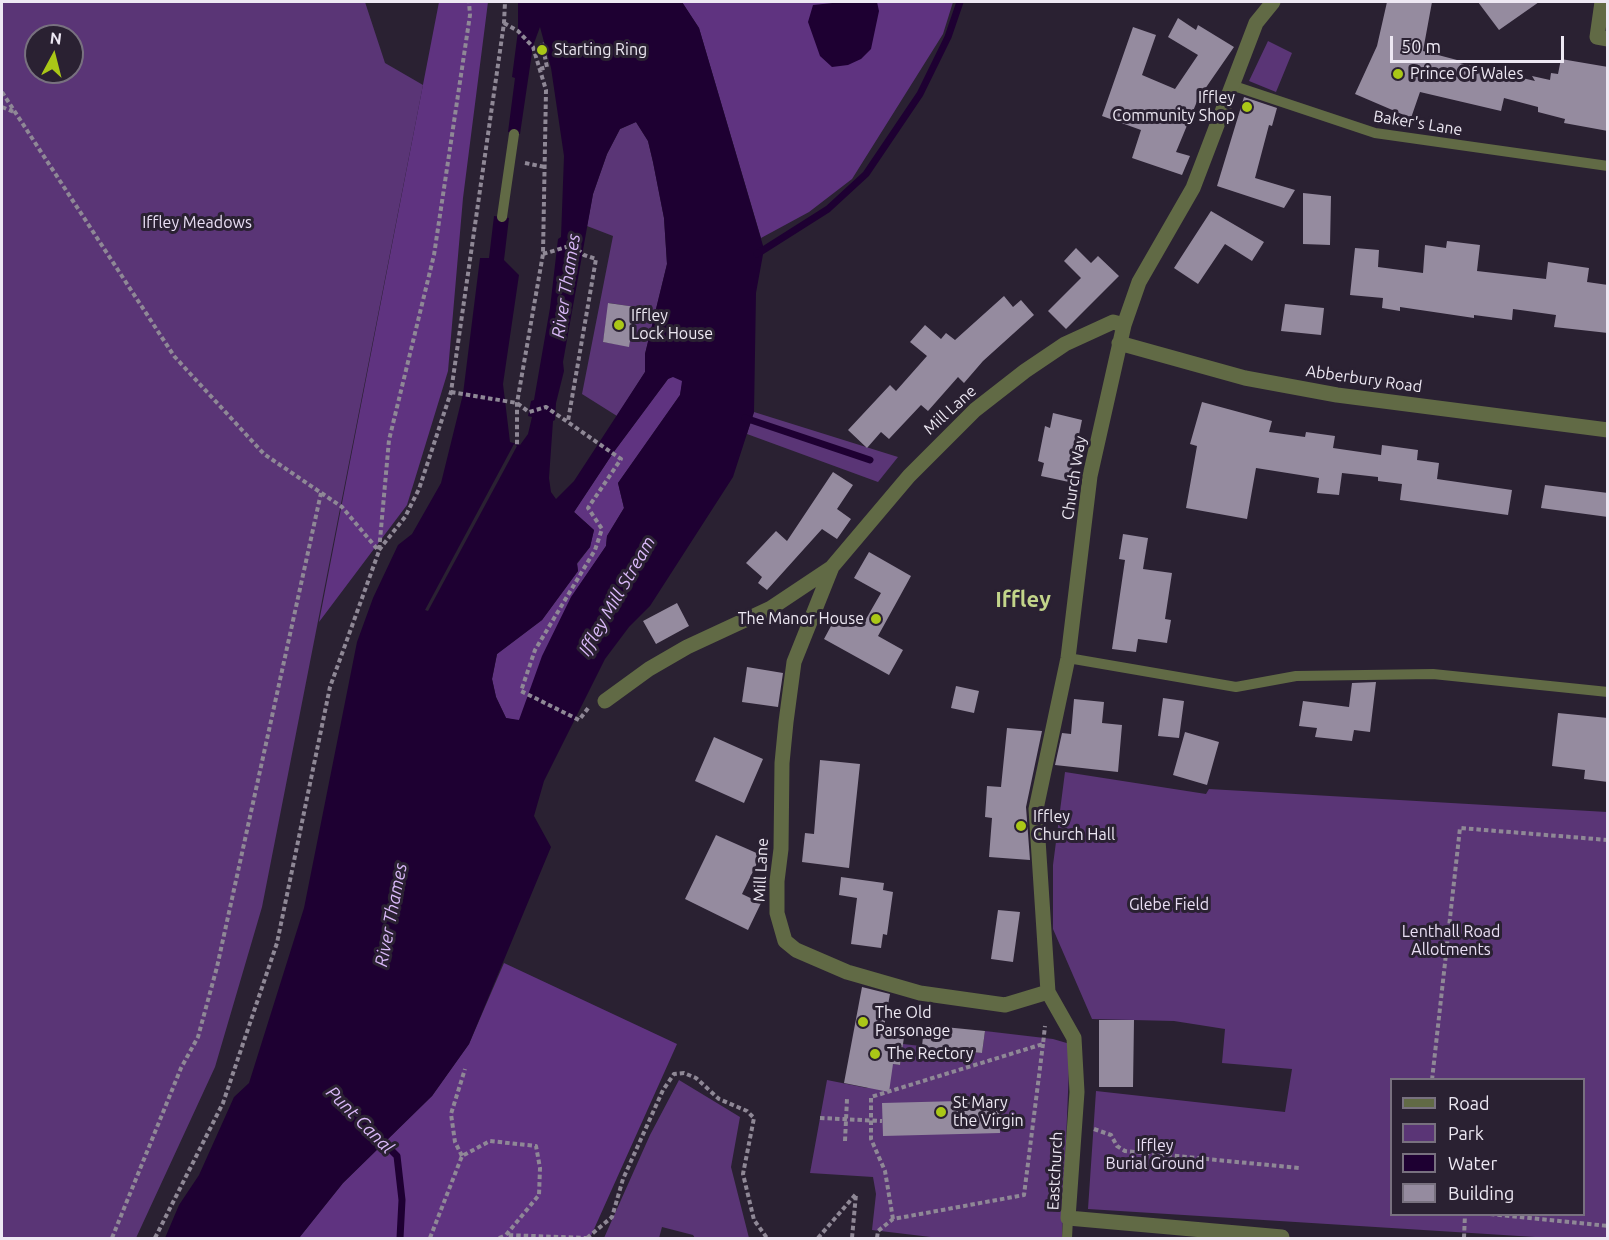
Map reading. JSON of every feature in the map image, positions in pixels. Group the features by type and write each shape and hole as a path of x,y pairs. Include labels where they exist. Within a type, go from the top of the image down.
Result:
{"street":[{"name":"Church Way","path":"1048,992 1036,809 1068,658 1090,476 1119,343 1139,282 1193,188 1256,23 1273,2"},
{"path":"1602,2 1596,37 1608,39"},
{"name":"Mill Lane","path":"605,701 649,669 687,646 771,608 832,567 937,445 975,410 1025,370 1065,344 1113,322 1124,325"},
{"name":"Abberbury Road","path":"1119,343 1245,378 1336,395 1608,430"},
{"name":"Mill Lane","path":"832,567 794,662 786,722 782,763 781,849 777,881 777,913 785,941 796,950 847,972 920,993 1005,1005 1048,992"},
{"name":"Eastchurch","path":"1048,992 1074,1038 1077,1092 1068,1218 1282,1237"}],"lane":[{"name":"Baker's Lane","path":"1231,84 1375,133 1608,166"},
{"path":"502,217 514,134"},
{"path":"1068,658 1236,687 1296,676 1433,674 1608,692"},
{"path":"1068,1218 1068,1239"}],"path":[{"path":"154,1239 223,1103 277,943 330,687 379,551 389,440 434,255 470,15 469,2"},
{"path":"379,551 405,517 419,489 451,392 504,23 505,2"},
{"path":"504,23 518,31 533,46 546,90 543,254 517,403 517,446"},
{"path":"540,69 547,67 542,43"},
{"path":"2,92 174,356 264,454 342,507 379,551"},
{"path":"2,107 14,112"},
{"path":"543,254 573,246 584,255 596,258 568,421"},
{"path":"451,392 517,403 529,412 546,407 621,459 588,508 602,529 595,550 535,650 521,691 574,718"},
{"path":"112,1239 181,1068 198,1037 218,967 321,493"},
{"path":"1432,1078 1460,828 1608,840"},
{"path":"877,1239 878,1231 893,1219 1024,1195 1048,992"},
{"path":"893,1219 885,1172 871,1139 871,1097 1043,1044"},
{"path":"462,1156 455,1142 451,1114 465,1070"},
{"path":"506,1235 587,1238 612,1217 627,1170 663,1090 674,1074 684,1073 696,1078 719,1100 747,1111 754,1118 743,1174 754,1220 767,1239"},
{"path":"845,1142 846,1099"},
{"path":"820,1118 882,1121"},
{"path":"1075,1126 1101,1130 1111,1135 1117,1146 1125,1151 1299,1168"},
{"path":"430,1239 462,1156 490,1141 536,1146 540,1168 539,1195 506,1235 498,1239"},
{"path":"818,1239 856,1194 852,1239"},
{"path":"1464,1239 1465,1216"},
{"path":"1501,1216 1608,1226"}],"green space":[{"name":"Iffley Meadows","path":"2,2 365,2 385,63 423,85 262,907 215,1067 136,1238 2,1238"},
{"path":"1268,41 1292,53 1276,92 1249,81"},
{"path":"636,122 648,141 664,218 667,264 645,354 645,372 617,416 582,394 613,236 587,226 593,194 607,154 620,129","holes":["609,303 635,307 629,346 603,342"]},
{"path":"754,412 898,457 878,482 747,434"},
{"path":"1065,772 1206,794 1209,789 1607,812 1607,1238 1551,1238 1088,1209 1096,1091 1285,1112 1292,1069 1222,1063 1225,1029 1174,1021 1092,1019 1053,929 1053,865"},
{"path":"985,1031 1053,1039 1070,1044 1062,1238 939,1238 872,1230 876,1194 873,1177 810,1173 827,1080 867,1088 893,1064 900,1065 903,1044 982,1053"},
{"path":"679,1080 740,1117 731,1167 749,1238 695,1238 693,1235 662,1227 659,1238 604,1238 650,1135"}],"shaded area":[{"path":"439,2 488,2 463,198 448,371 407,505 319,622"},
{"path":"682,2 953,2 943,34 852,179 809,212 761,238 699,28"},
{"path":"673,376 683,380 680,395 618,483 624,508 607,536 606,546 571,598 519,721 506,718 496,697 492,679 497,654 542,620 578,571 577,564 590,547 594,530 574,512 613,453 668,379"},
{"path":"504,963 677,1044 590,1238 299,1238 343,1183 432,1096 469,1044"}],"water":[{"path":"518,2 682,2 699,28 764,249 756,293 754,412 733,477 650,606 629,627 605,659 544,781 534,816 551,847 469,1044 432,1096 343,1183 299,1238 165,1238 179,1205 199,1175 234,1097 249,1083 304,908 357,642 373,598 398,545 412,534 441,483 463,394 480,258 489,258 494,216 509,218 504,260 519,275 503,384 510,442 520,445 528,434 532,417 528,416 531,401 534,400 550,308 558,239 561,237 564,156 551,68 540,27 533,46 520,134 508,132 518,31","holes":["636,122 648,141 653,162 664,218 667,264 645,354 645,372 574,481 556,499 551,492 549,478 553,421 564,371 563,362 593,194 607,154 620,129","673,377 682,381 680,395 618,483 624,508 607,536 606,546 571,597 542,656 519,720 506,718 496,697 492,679 497,654 542,620 578,571 577,563 590,547 594,530 574,512 613,453 668,379"]},
{"path":"877,2 879,11 871,49 861,59 848,65 832,67 820,56 808,22 813,5"}],"pier":[{"path":"514,444 517,446 428,611 425,610"}],"building":[{"path":"1387,2 1432,2 1423,51 1457,60 1455,62 1535,81 1532,76 1550,80 1551,73 1558,74 1561,59 1608,67 1608,131 1564,123 1565,119 1538,112 1538,107 1504,98 1501,111 1420,92 1411,118 1355,94 1377,46"},
{"path":"1478,2 1539,2 1499,30"},
{"path":"1178,18 1196,30 1198,25 1234,47 1198,99 1176,152 1190,156 1182,175 1132,158 1141,130 1102,116 1133,27 1156,35 1142,75 1175,89 1198,55 1168,37"},
{"path":"1244,97 1277,108 1272,126 1269,125 1255,178 1295,190 1284,208 1217,186"},
{"path":"1303,193 1331,196 1330,245 1303,244"},
{"path":"1211,211 1264,242 1252,261 1225,244 1198,284 1174,268"},
{"path":"1447,241 1480,245 1477,271 1546,279 1548,262 1589,268 1587,282 1608,285 1608,333 1554,327 1556,315 1513,309 1512,320 1474,315 1474,318 1400,307 1400,311 1382,308 1383,298 1350,295 1355,248 1379,250 1378,267 1423,273 1425,245 1446,248"},
{"path":"1076,248 1091,263 1098,256 1119,276 1066,329 1048,311 1081,278 1064,261"},
{"path":"1004,296 1013,307 1021,300 1034,315 983,361 964,383 958,377 928,411 921,405 889,439 881,432 867,448 848,430 890,385 896,391 927,356 910,342 925,325 941,339 946,333 955,340"},
{"name":"Iffley Lock House","path":"608,303 636,307 629,347 603,342"},
{"path":"1285,304 1324,308 1321,335 1281,331"},
{"path":"1202,402 1272,421 1269,432 1305,437 1306,432 1335,436 1333,448 1381,455 1382,445 1418,450 1417,460 1439,463 1437,479 1512,490 1508,515 1400,500 1402,484 1378,481 1378,477 1342,473 1339,495 1317,493 1319,478 1256,468 1247,519 1186,508 1197,446 1190,444"},
{"path":"1053,413 1082,420 1069,482 1041,476 1044,463 1038,461 1045,426 1050,428"},
{"path":"833,472 853,485 837,509 851,519 837,539 822,529 767,590 758,583 762,577 746,563 776,531 787,541"},
{"path":"1545,485 1608,493 1608,517 1541,508"},
{"path":"1123,534 1148,538 1143,569 1172,573 1165,619 1171,620 1167,643 1138,639 1136,652 1112,649 1125,560 1119,559"},
{"name":"The Manor House","path":"869,552 911,576 878,636 903,650 889,675 824,639 838,613 862,626 881,593 854,578"},
{"path":"677,603 689,626 656,644 643,621"},
{"path":"747,667 783,673 778,707 742,702"},
{"path":"1376,682 1370,732 1354,730 1352,741 1315,737 1317,728 1299,726 1303,701 1349,707 1352,683"},
{"path":"956,686 979,691 974,713 951,708"},
{"path":"1163,698 1184,701 1179,738 1158,736"},
{"path":"1074,699 1104,702 1102,723 1122,725 1118,772 1055,765 1062,733 1071,734"},
{"path":"1558,713 1608,718 1608,782 1584,779 1585,770 1552,766"},
{"path":"1007,728 1042,731 1026,807 1030,860 989,857 992,818 985,817 987,786 1001,787"},
{"path":"1185,732 1219,742 1207,785 1173,775"},
{"path":"714,737 763,759 744,803 695,781"},
{"path":"820,760 860,764 849,868 802,862 805,833 814,834"},
{"path":"716,835 761,855 742,894 761,903 748,930 685,899"},
{"path":"841,877 884,883 883,890 893,892 887,935 883,934 881,948 851,944 857,898 839,895"},
{"path":"998,910 1020,912 1013,962 991,959"},
{"path":"862,987 890,994 884,1027 905,1030 900,1065 893,1064 889,1092 844,1083"},
{"path":"1099,1020 1134,1020 1133,1087 1099,1087"},
{"path":"924,1025 985,1031 982,1053 922,1047"},
{"name":"St Mary the Virgin","path":"999,1100 1000,1133 883,1136 882,1103"}],"waterway":[{"path":"757,254 828,209 866,174 920,94 948,37 960,2"},
{"path":"745,418 870,460"},
{"name":"Punt Canal","path":"378,1137 397,1156 402,1200 400,1238"}],"place":[{"name":"Starting Ring","path":"542,50"},
{"name":"Prince Of Wales","path":"1398,74"},
{"name":"Iffley Community Shop","path":"1247,107"},
{"name":"Iffley Lock House","path":"619,325"},
{"name":"The Manor House","path":"876,619"},
{"name":"Iffley Church Hall","path":"1021,826"},
{"name":"The Old Parsonage","path":"863,1022"},
{"name":"The Rectory","path":"875,1054"},
{"name":"St Mary the Virgin","path":"941,1112"}],"district":[{"name":"Iffley","path":"1023,600"}],"water label":[{"name":"River Thames","path":"566,286"},
{"name":"Iffley Mill Stream","path":"617,596"},
{"name":"River Thames","path":"391,915"}],"park label":[{"name":"Glebe Field","path":"1169,905"},
{"name":"Lenthall Road Allotments","path":"1451,941"},
{"name":"Iffley Burial Ground","path":"1155,1155"}]}
